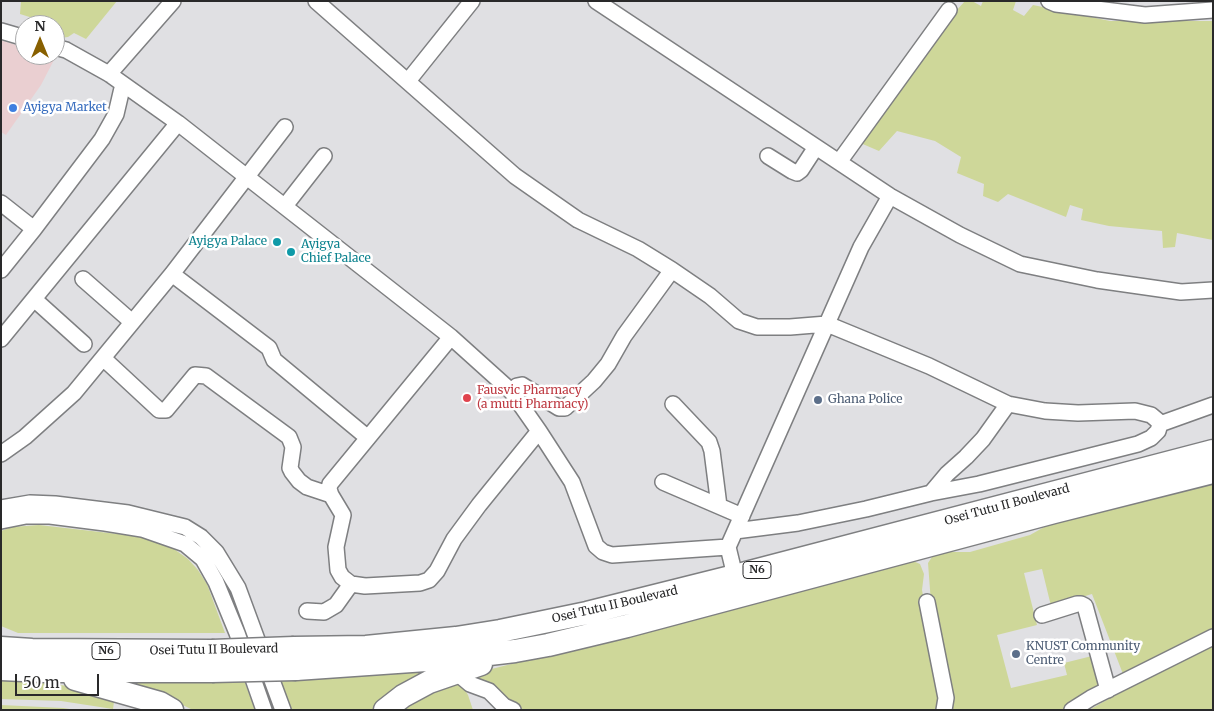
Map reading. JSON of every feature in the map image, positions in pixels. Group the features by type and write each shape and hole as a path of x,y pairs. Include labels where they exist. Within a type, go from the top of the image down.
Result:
{"highway":[{"name":"Osei Tutu II Boulevard","path":"295,658 383,645 500,632 587,613 1213,451"},
{"name":"Osei Tutu II Boulevard","path":"1,669 45,671 295,658 402,662 515,651 627,626 1213,472"},
{"name":"Osei Tutu II Boulevard","path":"1,648 212,661"},
{"path":"386,710 403,696 429,682 515,651"},
{"path":"45,671 160,703 172,710"}],"street":[{"path":"109,74 173,1"},
{"path":"316,1 515,176 578,220 638,249 672,270 710,296 739,321 758,327 827,324 928,366 1008,404 1053,412 1135,411 1151,415 1160,424 1158,431 1151,438 1138,444 979,484 798,523 735,530"},
{"path":"408,81 472,1"},
{"path":"596,1 890,196 960,235 1020,264 1097,280 1181,292 1213,290"},
{"path":"1049,1 1056,4 1146,15 1213,10"},
{"path":"839,162 949,10"},
{"path":"1,31 15,35"},
{"path":"65,50 109,74 178,123 451,337 511,391 539,430 572,482 596,546 603,552 612,555 728,547"},
{"path":"1,270 34,230 102,138 116,114 123,84"},
{"path":"1,339 178,123"},
{"path":"1,454 25,437 74,393 172,274 285,127"},
{"path":"768,156 797,173 816,147"},
{"path":"285,206 324,156"},
{"path":"735,576 728,547 862,247 890,196"},
{"path":"1,203 34,230"},
{"path":"511,391 517,386 522,385 559,408 564,408 594,381 608,364 624,336 672,270"},
{"path":"172,274 271,349 274,360 368,438"},
{"path":"83,279 132,322"},
{"path":"34,298 84,344"},
{"path":"451,337 330,484 331,495 343,515 336,547 338,570 342,577 351,584 365,586 420,583 429,580 437,571 454,539 539,430"},
{"path":"103,358 159,410 166,410 195,375 206,376 290,437 293,447 290,468 292,472 307,487 331,495"},
{"path":"673,404 709,442 712,450 719,506"},
{"path":"931,493 947,474 983,439 1008,404"},
{"path":"1160,424 1213,405"},
{"path":"663,482 742,516"},
{"path":"1,508 30,503 55,504 128,513 185,527 201,537 216,552 238,588 283,710"},
{"path":"1,521 26,516 50,516 142,528 185,544 203,559 216,582 237,633 264,710"},
{"path":"306,611 324,612 336,605 351,584"},
{"path":"927,602 946,698 944,710"},
{"path":"1042,615 1077,604 1085,606 1108,690"},
{"path":"1,637 32,650"},
{"path":"1072,710 1091,698 1213,637"},
{"path":"457,672 470,684 489,691 504,706 513,710"}],"shaded area":[{"name":"Ayigya Market","path":"1,40 15,45 15,65 51,65 41,85 6,135 1,132"}],"green space":[{"path":"21,1 117,1 86,39 74,33 65,37 65,15 20,14"},
{"path":"965,1 972,1 981,6 983,1 1016,1 1013,10 1024,16 1033,5 1110,21 1213,21 1213,240 1177,233 1175,247 1163,248 1162,231 1109,226 1081,220 1083,209 1070,205 1066,217 1008,194 998,202 983,196 984,184 957,173 961,157 935,141 897,131 879,151 858,142 937,32"},
{"path":"1213,481 1213,630 1123,674 1092,594 1051,606 1042,569 1024,573 1037,625 997,635 1011,688 1067,675 1064,663 1092,656 1101,691 1065,710 950,710 931,603 928,563 932,557 943,552 970,552 1030,535 1055,521"},
{"path":"39,525 144,537 174,549 188,559 207,584 225,633 18,633 1,626 1,531 12,527"},
{"path":"913,561 920,564 924,574 922,590 940,686 939,710 515,710 476,683 474,676 480,672"},
{"path":"1213,643 1213,710 1089,710 1151,675"},
{"path":"439,668 375,710 286,710 276,679 354,677"},
{"path":"1,680 45,682 115,695 113,709 61,701 1,699"},
{"path":"121,680 244,680 255,710 193,710 162,695"},
{"path":"443,680 461,684 468,695 473,710 391,710"},
{"path":"1,705 63,708 76,710 1,710"}],"place":[{"name":"Ayigya Market","path":"13,108"},
{"name":"Ayigya Palace","path":"277,242"},
{"name":"Ayigya Chief Palace","path":"291,252"},
{"name":"Fausvic Pharmacy (a mutti Pharmacy)","path":"467,398"},
{"name":"Ghana Police","path":"818,400"},
{"name":"KNUST Community Centre","path":"1016,654"}]}
